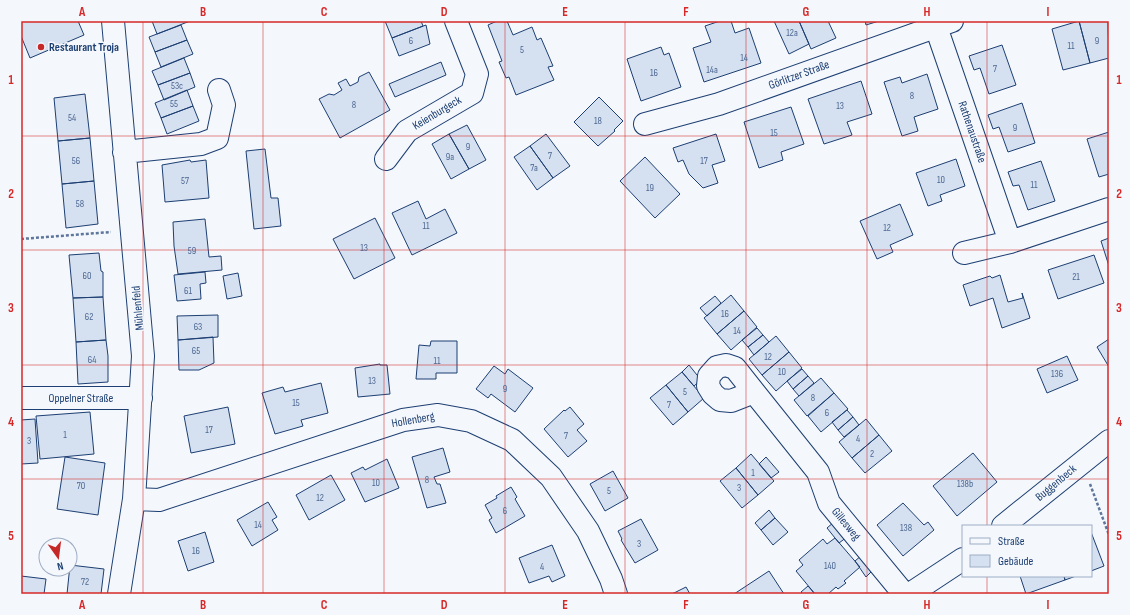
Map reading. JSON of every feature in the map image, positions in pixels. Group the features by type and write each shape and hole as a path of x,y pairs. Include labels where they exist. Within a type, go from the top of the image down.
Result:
{"street":[{"name":"Mühlenfeld","path":"113,21 143,356 134,500 119,594"},
{"name":"Keienburgeck","path":"386,159 407,131 472,93 478,74 456,21"},
{"name":"Görlitzer Straße","path":"645,124 719,104 941,23"},
{"name":"Rathenaustraße","path":"941,23 1010,242"},
{"path":"124,152 201,144 217,138 224,105 219,90"},
{"path":"964,253 1010,242 1109,209"},
{"name":"Gillesweg","path":"754,392 818,472 829,502 904,594"},
{"name":"Oppelner Straße","path":"21,398 141,398"},
{"name":"Hollenberg","path":"134,500 159,500 403,420 438,415 471,420 512,440 551,477 588,531 611,579 616,594"},
{"name":"Buggenbeck","path":"1004,525 1082,461 1109,441"},
{"path":"910,594 962,560"}],"path":[{"path":"21,240 132,230"},
{"path":"1082,461 1109,535"}],"building":[{"name":"Restaurant Troja","path":"21,21 78,21 84,35 30,58 21,36"},
{"path":"152,21 190,21 157,34"},
{"path":"385,21 421,21 423,26 392,38"},
{"path":"497,21 507,21 513,35 532,27 537,40 541,38 553,66 548,67 554,80 516,95 509,77 506,78 499,62 502,61 488,25"},
{"path":"720,21 731,21 735,33 749,28 761,63 704,82 693,48 711,42 705,26"},
{"path":"774,21 799,21 809,44 789,54"},
{"path":"799,21 828,21 836,38 811,49"},
{"path":"865,21 879,21 866,25"},
{"path":"1079,21 1090,63 1063,70 1052,29"},
{"path":"1079,21 1108,21 1109,58 1090,63"},
{"path":"181,25 187,40 155,52 149,37"},
{"path":"426,25 430,44 399,56 392,38"},
{"path":"187,40 193,54 161,67 155,52"},
{"path":"1002,45 1016,85 989,94 980,68 974,70 969,56"},
{"path":"661,47 664,55 669,53 681,87 641,101 627,59"},
{"path":"184,58 190,73 158,85 152,71"},
{"path":"441,62 446,75 395,97 389,84"},
{"path":"369,72 390,110 340,138 319,99 329,94 334,95 342,90 338,83 346,79 350,86 358,82 359,77"},
{"path":"190,73 195,87 164,100 158,85"},
{"path":"927,74 938,109 914,117 918,131 902,136 884,82 900,77 902,83"},
{"path":"861,81 872,114 847,122 852,135 824,144 808,99"},
{"path":"187,90 193,106 161,118 155,103"},
{"path":"85,94 90,138 58,141 54,98"},
{"path":"599,97 623,121 614,130 615,131 598,146 574,122"},
{"path":"1022,103 1035,143 1008,152 999,127 993,129 988,115"},
{"path":"193,106 199,121 167,134 161,118"},
{"path":"791,107 804,144 781,152 783,160 759,168 744,122"},
{"path":"467,125 486,160 469,169 449,134"},
{"path":"1109,132 1109,174 1099,177 1087,139"},
{"path":"449,134 469,169 451,179 432,144"},
{"path":"546,134 570,166 553,178 530,146"},
{"path":"716,134 725,161 712,165 718,183 703,188 689,174 683,160 678,162 673,148"},
{"path":"90,138 94,181 62,184 58,141"},
{"path":"530,146 553,178 537,190 514,157"},
{"path":"265,149 271,198 278,198 281,226 254,229 246,151"},
{"path":"645,157 680,194 655,218 620,181"},
{"path":"956,159 965,186 940,195 942,201 928,206 916,173"},
{"path":"190,160 191,162 206,160 209,198 165,202 162,165"},
{"path":"1041,161 1055,201 1028,210 1019,185 1013,186 1008,172"},
{"path":"94,181 98,224 66,228 62,184"},
{"path":"418,201 426,219 445,209 457,233 412,255 392,213"},
{"path":"900,204 913,235 890,245 893,252 877,259 860,221"},
{"path":"375,218 395,258 354,279 333,239"},
{"path":"205,219 209,257 221,256 222,270 178,274 174,246 173,222"},
{"path":"1109,238 1109,266 1101,241"},
{"path":"99,253 101,271 103,272 103,297 73,298 69,255"},
{"path":"1094,255 1104,283 1058,299 1048,270"},
{"path":"205,272 206,283 200,284 201,299 177,301 174,275"},
{"path":"238,273 242,296 227,299 223,276"},
{"path":"1000,275 1008,302 1023,298 1022,293 1030,318 1002,328 993,298 970,306 963,285 990,276 992,278"},
{"path":"731,295 744,311 717,334 704,318"},
{"path":"715,296 721,303 707,316 700,308"},
{"path":"103,297 106,340 76,342 73,298"},
{"path":"744,311 757,327 731,350 717,334"},
{"path":"218,315 218,337 178,340 177,316"},
{"path":"757,328 763,335 748,347 742,340"},
{"path":"763,335 769,342 754,355 748,347"},
{"path":"776,336 789,352 762,375 749,359"},
{"path":"213,337 214,363 199,370 179,370 178,340"},
{"path":"1109,339 1109,367 1097,347"},
{"path":"106,340 108,356 108,382 78,384 76,342"},
{"path":"431,341 457,341 457,373 436,373 436,379 416,379 419,345 430,346"},
{"path":"789,352 802,368 776,391 762,375"},
{"path":"1067,356 1078,380 1047,393 1037,369"},
{"path":"380,364 387,365 390,394 358,397 355,368"},
{"path":"689,365 701,380 694,386 682,372"},
{"path":"494,366 505,374 508,369 533,388 515,412 491,394 488,398 476,389"},
{"path":"802,369 808,376 793,389 787,381"},
{"path":"682,372 704,398 688,412 666,385"},
{"path":"808,376 814,383 799,396 793,389"},
{"path":"821,378 834,393 807,416 794,400"},
{"path":"321,383 328,413 301,420 303,426 275,434 262,393 283,387 285,392"},
{"path":"666,385 688,412 673,425 650,398"},
{"path":"834,393 848,409 821,432 808,416"},
{"path":"228,407 235,444 191,453 184,416"},
{"path":"570,407 584,424 577,430 587,441 568,457 544,429 564,410 565,411"},
{"path":"847,410 853,417 838,430 832,422"},
{"path":"90,412 94,454 40,459 36,416"},
{"path":"853,417 859,425 844,437 838,430"},
{"path":"35,419 38,463 21,464 21,420"},
{"path":"866,419 879,435 852,458 839,442"},
{"path":"879,435 892,451 865,473 852,458"},
{"path":"443,448 450,472 434,477 437,484 440,484 446,503 427,508 412,457"},
{"path":"973,453 997,482 957,516 933,486"},
{"path":"751,454 774,481 758,495 736,468"},
{"path":"65,457 105,463 98,515 57,509"},
{"path":"766,457 779,472 771,478 759,464"},
{"path":"387,459 399,488 365,502 351,473 363,467 365,470"},
{"path":"736,468 758,495 742,508 720,481"},
{"path":"613,471 628,498 605,511 590,484"},
{"path":"331,475 345,500 309,520 296,495"},
{"path":"511,487 517,497 515,499 525,516 496,533 489,520 492,518 485,505"},
{"path":"268,502 277,517 272,520 278,530 252,546 237,520"},
{"path":"903,503 924,525 928,522 934,530 903,556 877,525"},
{"path":"769,510 775,518 761,530 755,523"},
{"path":"775,518 788,532 773,545 761,530"},
{"path":"641,519 658,550 635,563 621,540 622,539 618,531"},
{"path":"834,522 847,537 839,543 827,528"},
{"path":"205,532 214,562 188,571 178,541"},
{"path":"1092,535 1104,566 1092,571"},
{"path":"835,538 860,567 844,581 846,583 838,589 836,587 828,594 815,594 796,571 803,565 799,560 823,539 827,544"},
{"path":"552,545 565,576 552,582 549,576 529,583 519,558"},
{"path":"862,555 873,570 866,577 855,561"},
{"path":"78,566 104,569 101,594 67,594 69,577 78,577"},
{"path":"769,571 784,594 734,594"},
{"path":"21,576 46,579 44,594 21,594"},
{"path":"1020,577 1064,577 1065,580 1026,594"},
{"path":"1064,577 1073,577 1065,580"},
{"path":"808,586 815,594 803,594 801,592"},
{"path":"686,587 690,594 672,594"}],"place":[{"name":"Restaurant Troja","path":"41,47"}]}
